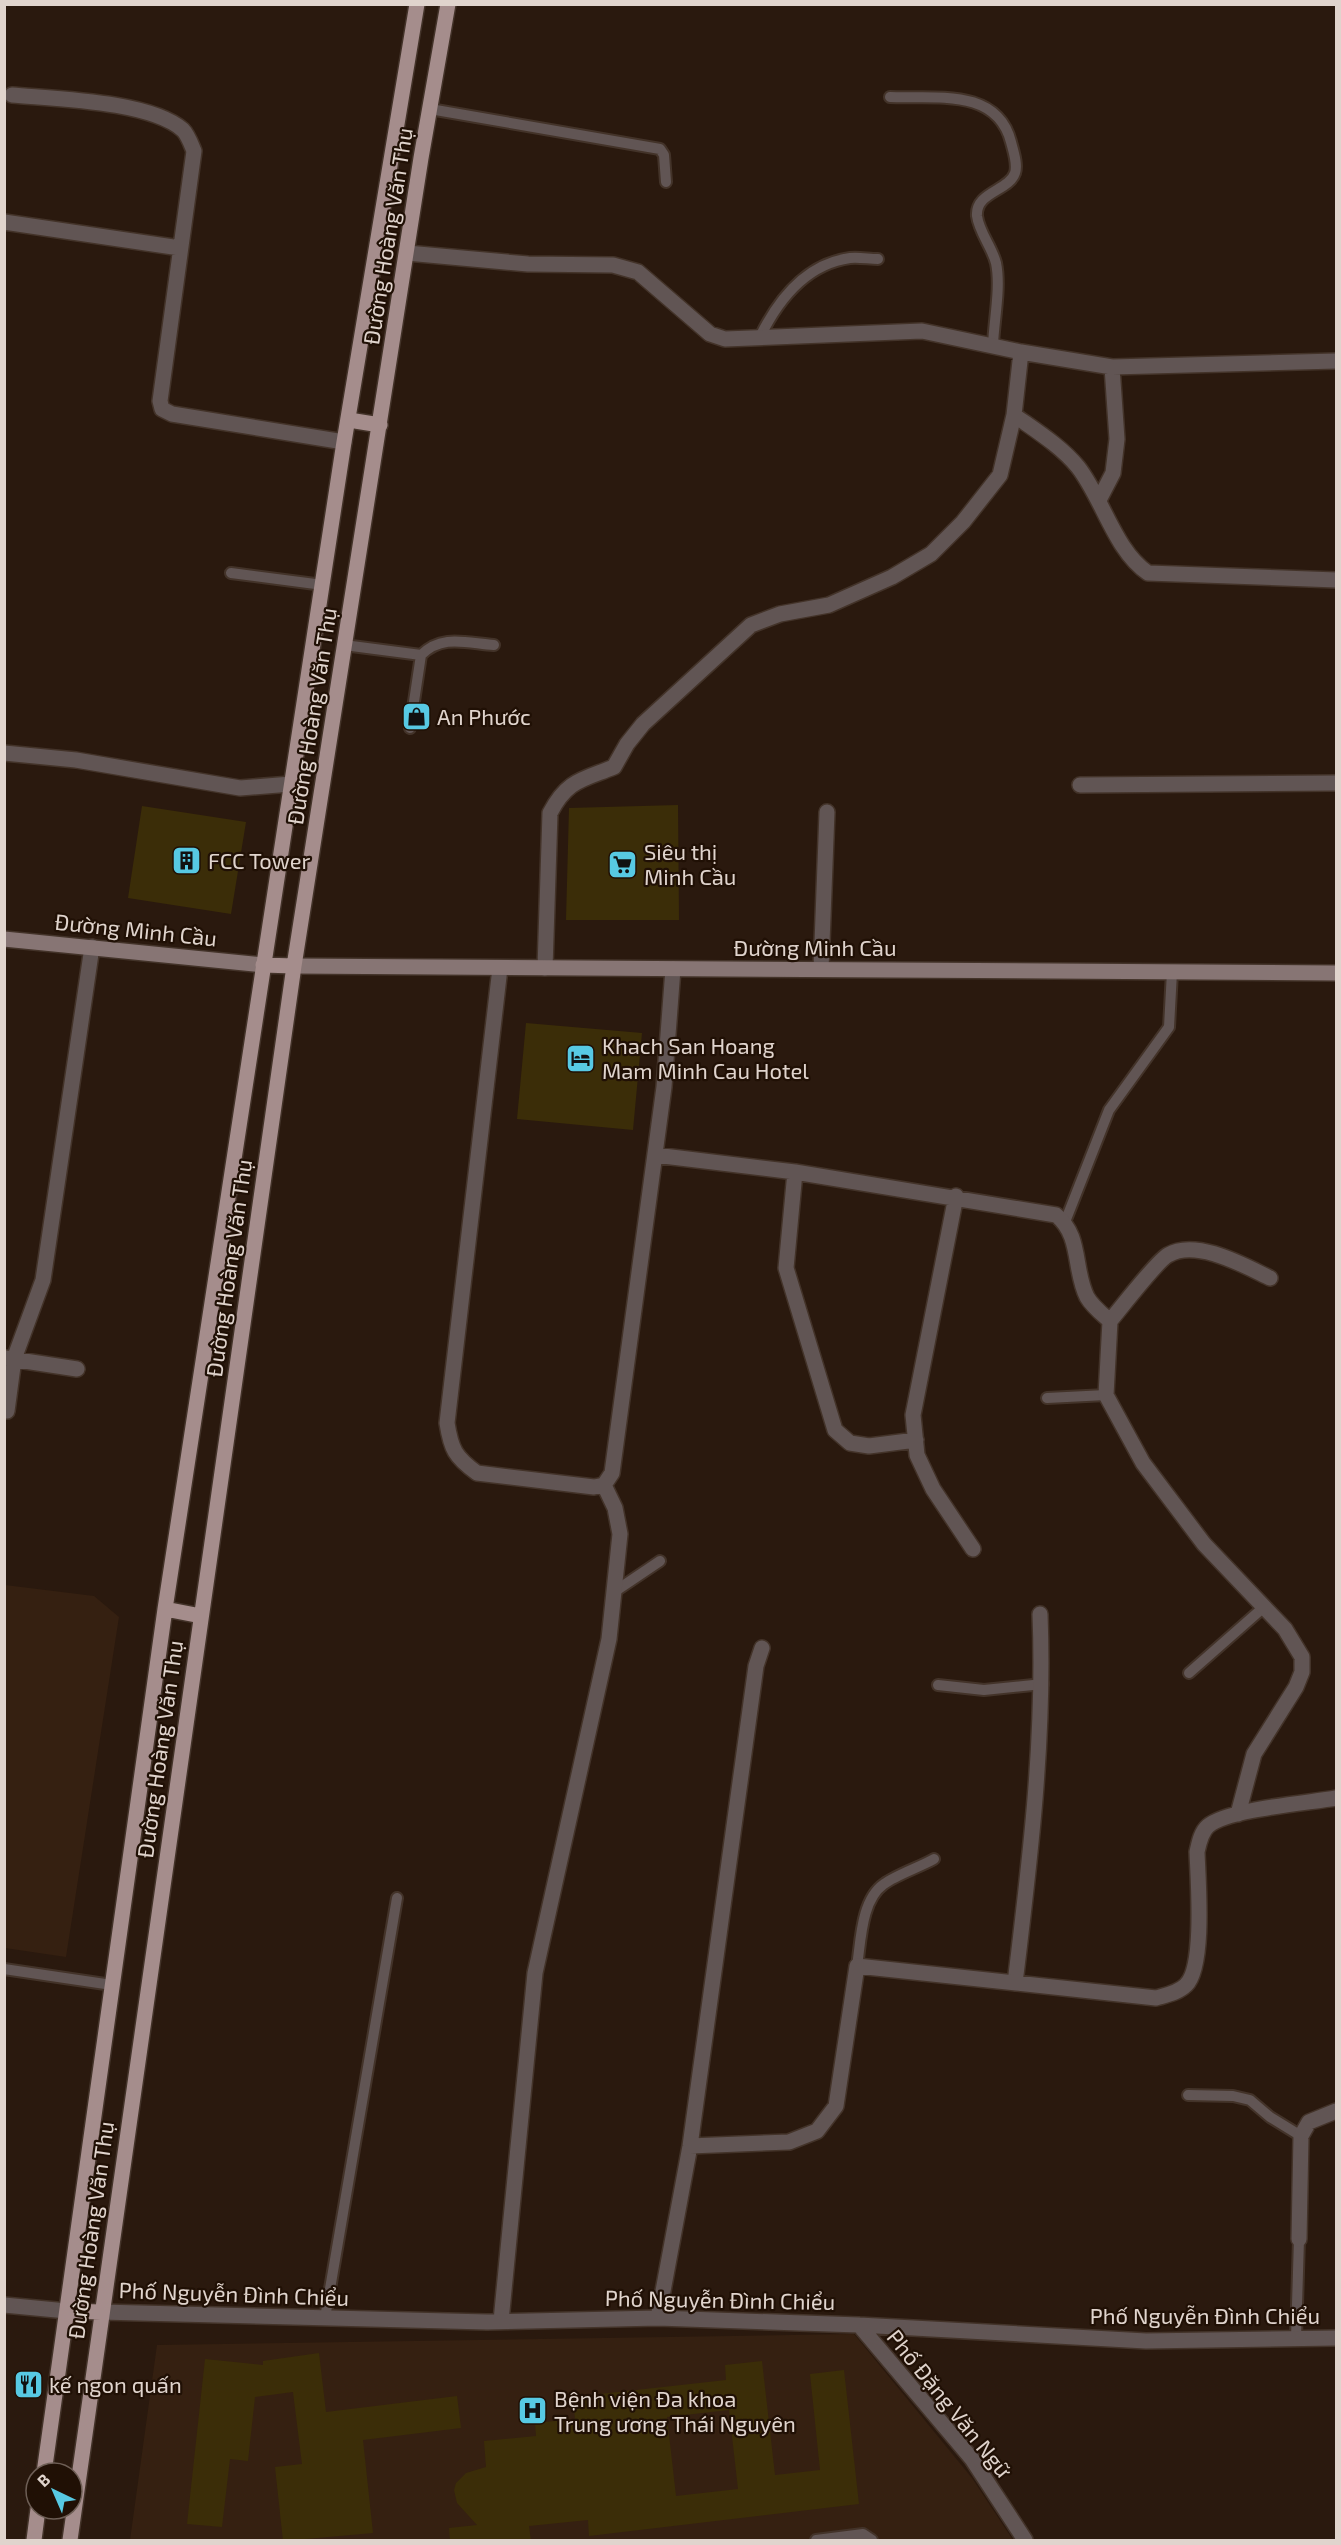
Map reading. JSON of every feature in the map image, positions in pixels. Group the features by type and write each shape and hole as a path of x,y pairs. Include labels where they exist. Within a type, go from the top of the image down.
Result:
{"main road":[{"name":"Đường Hoàng Văn Thụ","path":"46,2461 165,1609 344,442 417,4"},
{"name":"Đường Hoàng Văn Thụ","path":"70,2541 294,966 406,253 448,4"},
{"path":"349,420 380,425"},
{"path":"263,965 294,966"},
{"path":"165,1609 201,1616"},
{"path":"67,2311 101,2312"},
{"path":"34,2541 36,2521"}],"street":[{"path":"12,95 116,105 164,119 185,131 194,150 160,400 162,409 171,414 344,442"},
{"path":"4,222 180,249"},
{"path":"406,253 528,264 613,265 638,272 710,334 725,339 922,331 1021,352 1112,367 1336,361"},
{"path":"545,968 550,813 560,793 574,782 614,767 627,744 643,724 751,625 780,614 829,605 892,577 931,554 963,522 1000,475 1014,415 1021,352"},
{"path":"1099,500 1113,473 1117,439 1112,367"},
{"path":"1014,415 1077,466 1099,500 1122,545 1137,566 1148,573 1336,579"},
{"path":"4,753 76,760 240,788 291,784"},
{"path":"1080,785 1336,783"},
{"path":"821,969 827,812"},
{"name":"Đường Minh Cầu","path":"4,939 263,965"},
{"path":"7,1411 9,1359 43,1280 92,947"},
{"name":"Đường Minh Cầu","path":"294,966 1336,973"},
{"path":"500,968 447,1423 451,1447 463,1463 477,1473 594,1487 604,1485 612,1473 664,1087 674,969"},
{"path":"655,1155 795,1172 956,1196 1056,1215 1065,1222 1074,1240 1087,1297 1110,1322"},
{"path":"795,1172 786,1268 835,1430 850,1443 869,1446 916,1440"},
{"path":"956,1196 913,1415 917,1455 933,1489 973,1549"},
{"path":"1238,1814 1254,1754 1302,1672 1302,1657 1285,1629 1204,1544 1143,1462 1106,1395 1110,1322 1168,1255 1188,1250 1218,1254 1270,1278"},
{"path":"9,1359 76,1369"},
{"path":"501,2321 535,1973 609,1639 620,1534 615,1508 604,1485"},
{"path":"1015,1983 1037,1794 1043,1684 1040,1614"},
{"path":"658,2318 690,2146 756,1666 762,1648"},
{"path":"690,2146 789,2142 817,2131 836,2106 857,1966 1156,1998 1174,1993 1187,1985 1198,1960 1197,1852 1200,1839 1208,1826 1238,1814 1336,1798"},
{"path":"1299,2239 1301,2136 1309,2122 1336,2111"},
{"path":"4,2305 67,2311"},
{"name":"Phố Nguyễn Đình Chiểu","path":"101,2312 501,2321 658,2318 859,2325 1146,2341 1336,2338"},
{"name":"Phố Đặng Văn Ngữ","path":"859,2325 972,2459 1024,2541"}],"lane":[{"path":"891,97 970,99 991,109 1008,131 1015,156 1015,173 980,205 977,216 996,264 993,345"},
{"path":"430,109 660,149 664,155 666,182"},
{"path":"760,337 775,306 796,284 818,270 849,258 878,259"},
{"path":"231,573 323,585"},
{"path":"410,728 421,655 430,646 441,641 494,645"},
{"path":"344,645 421,655"},
{"path":"1065,1222 1109,1110 1169,1026 1172,972"},
{"path":"1047,1398 1106,1395"},
{"path":"614,1592 660,1562"},
{"path":"1189,1673 1263,1607"},
{"path":"938,1685 984,1690 1043,1684"},
{"path":"857,1966 866,1912 877,1891 885,1883 934,1858"},
{"path":"325,2318 397,1898"},
{"path":"4,1970 112,1985"},
{"path":"1188,2095 1233,2096 1250,2100 1270,2117 1301,2136"},
{"path":"1296,2338 1299,2239"},
{"path":"816,2541 863,2534 872,2541"}],"shaded area":[{"path":"5,1585 94,1596 119,1617 66,1957 5,1948"},
{"name":"Bệnh viện Đa khoa Trung ương Thái Nguyên","path":"854,2334 972,2478 1013,2540 130,2540 157,2345"}],"building":[{"name":"Siêu thị Minh Cầu","path":"678,805 679,920 566,920 569,808"},
{"name":"FCC Tower","path":"142,806 246,822 231,914 128,898"},
{"name":"Khach San Hoang Mam Minh Cau Hotel","path":"526,1023 642,1033 633,1130 517,1119"},
{"path":"319,2353 326,2412 457,2396 461,2428 363,2440 373,2533 283,2541 275,2467 302,2464 293,2392 255,2397 248,2461 230,2459 222,2527 187,2524 205,2359 263,2365 263,2361"},
{"path":"762,2361 775,2475 820,2470 810,2374 844,2370 859,2504 589,2536 588,2520 529,2526 531,2541 450,2541 449,2528 477,2525 457,2503 454,2490 456,2483 466,2473 486,2467 484,2441 536,2436 535,2423 575,2419 573,2397 726,2380 725,2365","holes":["729,2410 738,2489 676,2496 667,2417"]}],"place":[{"name":"An Phước","path":"416,716"},
{"name":"FCC Tower","path":"187,860"},
{"name":"Siêu thị Minh Cầu","path":"623,864"},
{"name":"Khach San Hoang Mam Minh Cau Hotel","path":"581,1058"},
{"name":"kế ngon quấn","path":"28,2384"},
{"name":"Bệnh viện Đa khoa Trung ương Thái Nguyên","path":"533,2411"}]}
